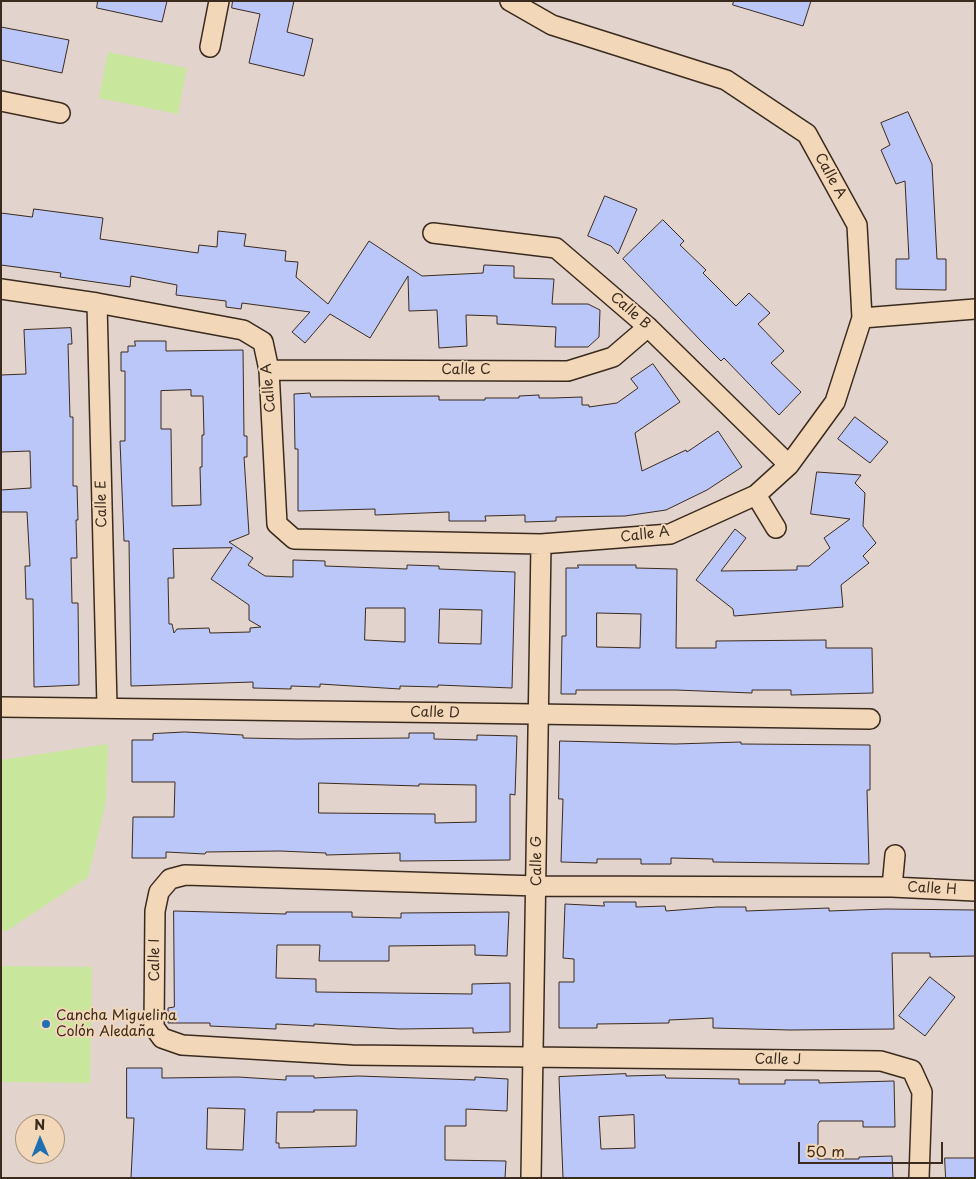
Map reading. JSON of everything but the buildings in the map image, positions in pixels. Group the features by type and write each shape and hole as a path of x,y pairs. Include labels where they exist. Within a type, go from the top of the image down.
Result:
{"street":[{"path":"210,47 220,1"},
{"name":"Calle A","path":"1,290 97,303 243,330 263,342 269,370 277,524 294,539 541,544 670,534 756,495 789,465 835,402 862,318 857,225 807,134 726,80 552,25 510,1"},
{"path":"1,100 60,113"},
{"name":"Calle B","path":"433,233 556,248 648,326 789,465"},
{"name":"Calle E","path":"97,303 107,706"},
{"path":"862,318 975,309"},
{"name":"Calle C","path":"269,370 568,371 613,357 648,326"},
{"path":"756,495 776,528"},
{"name":"Calle G","path":"532,1178 537,886 537,716 541,544"},
{"name":"Calle D","path":"1,707 107,706 537,716 870,719"},
{"name":"Calle H","path":"895,855 892,887 975,891"},
{"name":"Calle I","path":"534,1058 352,1055 182,1045 162,1038 154,1027 155,911 159,892 170,879 185,875 537,886 892,887"},
{"name":"Calle J","path":"534,1058 881,1061 912,1070 922,1092 919,1178"}],"green space":[{"path":"108,52 187,68 178,114 99,98"},
{"path":"108,744 106,802 88,877 8,930 1,932 1,760"},
{"name":"Cancha Miguelina Colón Aledaña","path":"1,966 92,967 90,1083 1,1082"}],"place":[{"name":"Cancha Miguelina Colón Aledaña","path":"46,1024"}]}
